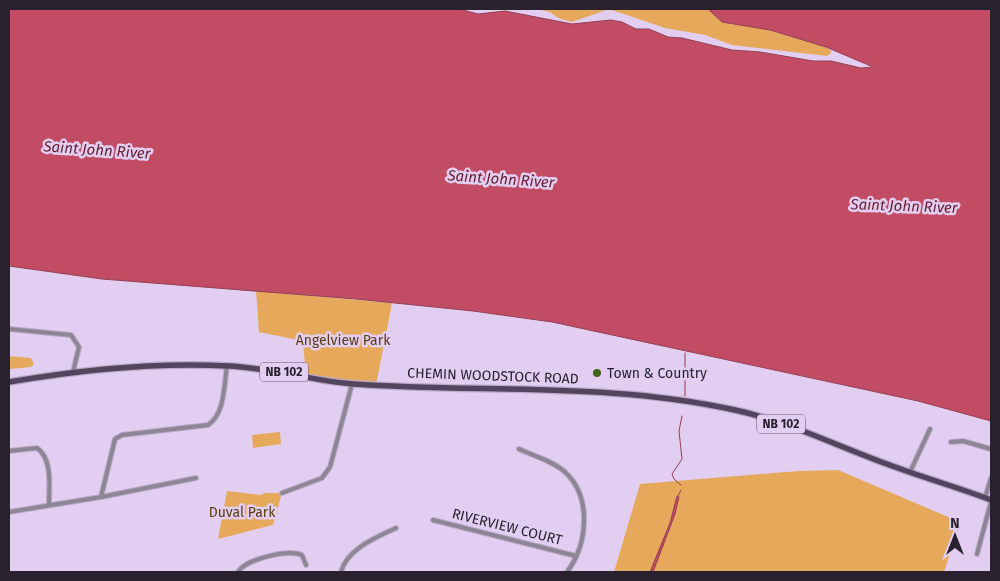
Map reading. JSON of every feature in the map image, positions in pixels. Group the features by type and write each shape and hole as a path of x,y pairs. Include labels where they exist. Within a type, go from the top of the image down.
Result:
{"main road":[{"name":"CHEMIN WOODSTOCK ROAD","path":"9,382 73,372 228,366 261,368 352,384 628,394 716,407 762,417 989,500"}],"street":[{"path":"9,329 71,335 79,347 73,372"},
{"path":"100,497 114,438 122,435 208,426 215,421 220,410 228,366"},
{"path":"282,493 322,478 330,467 352,384"},
{"path":"910,472 930,429"},
{"path":"951,442 963,441 991,450"},
{"path":"9,451 37,448 43,452 48,461 49,505"},
{"path":"519,449 550,462 564,471 574,484 582,501 584,518 576,556 567,572"},
{"path":"9,512 100,497 196,478"},
{"path":"977,554 989,500 991,478"},
{"name":"RIVERVIEW COURT","path":"433,520 576,556"},
{"path":"341,572 346,559 374,539 396,528"},
{"path":"238,572 249,563 293,553 302,555 306,565"}],"green space":[{"path":"536,9 609,9 572,22 558,18 550,12"},
{"path":"609,9 708,9 722,22 765,29 826,47 832,52 827,56 732,45 705,35 665,28"},
{"name":"Angelview Park","path":"256,291 392,303 376,385 306,376 303,341 259,332"},
{"path":"9,356 31,358 34,364 31,367 9,369"},
{"path":"280,432 281,444 253,448 252,435"},
{"path":"838,470 960,522 944,572 614,572 640,484 799,471"},
{"name":"Duval Park","path":"227,491 261,495 264,493 282,493 273,525 218,539"}],"water":[{"name":"Saint John River","path":"9,9 459,9 478,14 505,11 572,24 611,20 622,22 636,29 649,29 668,37 682,38 732,50 760,52 813,61 831,61 861,68 873,67 826,47 770,30 722,22 708,9 991,9 991,421 918,401 552,322 473,311 356,299 102,279 9,266"},
{"path":"677,496 679,497 675,514 653,572 650,572 670,523"}],"waterway":[{"path":"685,353 685,396"},
{"path":"681,485 674,479 672,474 682,459 679,431 682,416"},
{"path":"678,496 681,490"}],"place":[{"name":"Town & Country","path":"597,373"}]}
